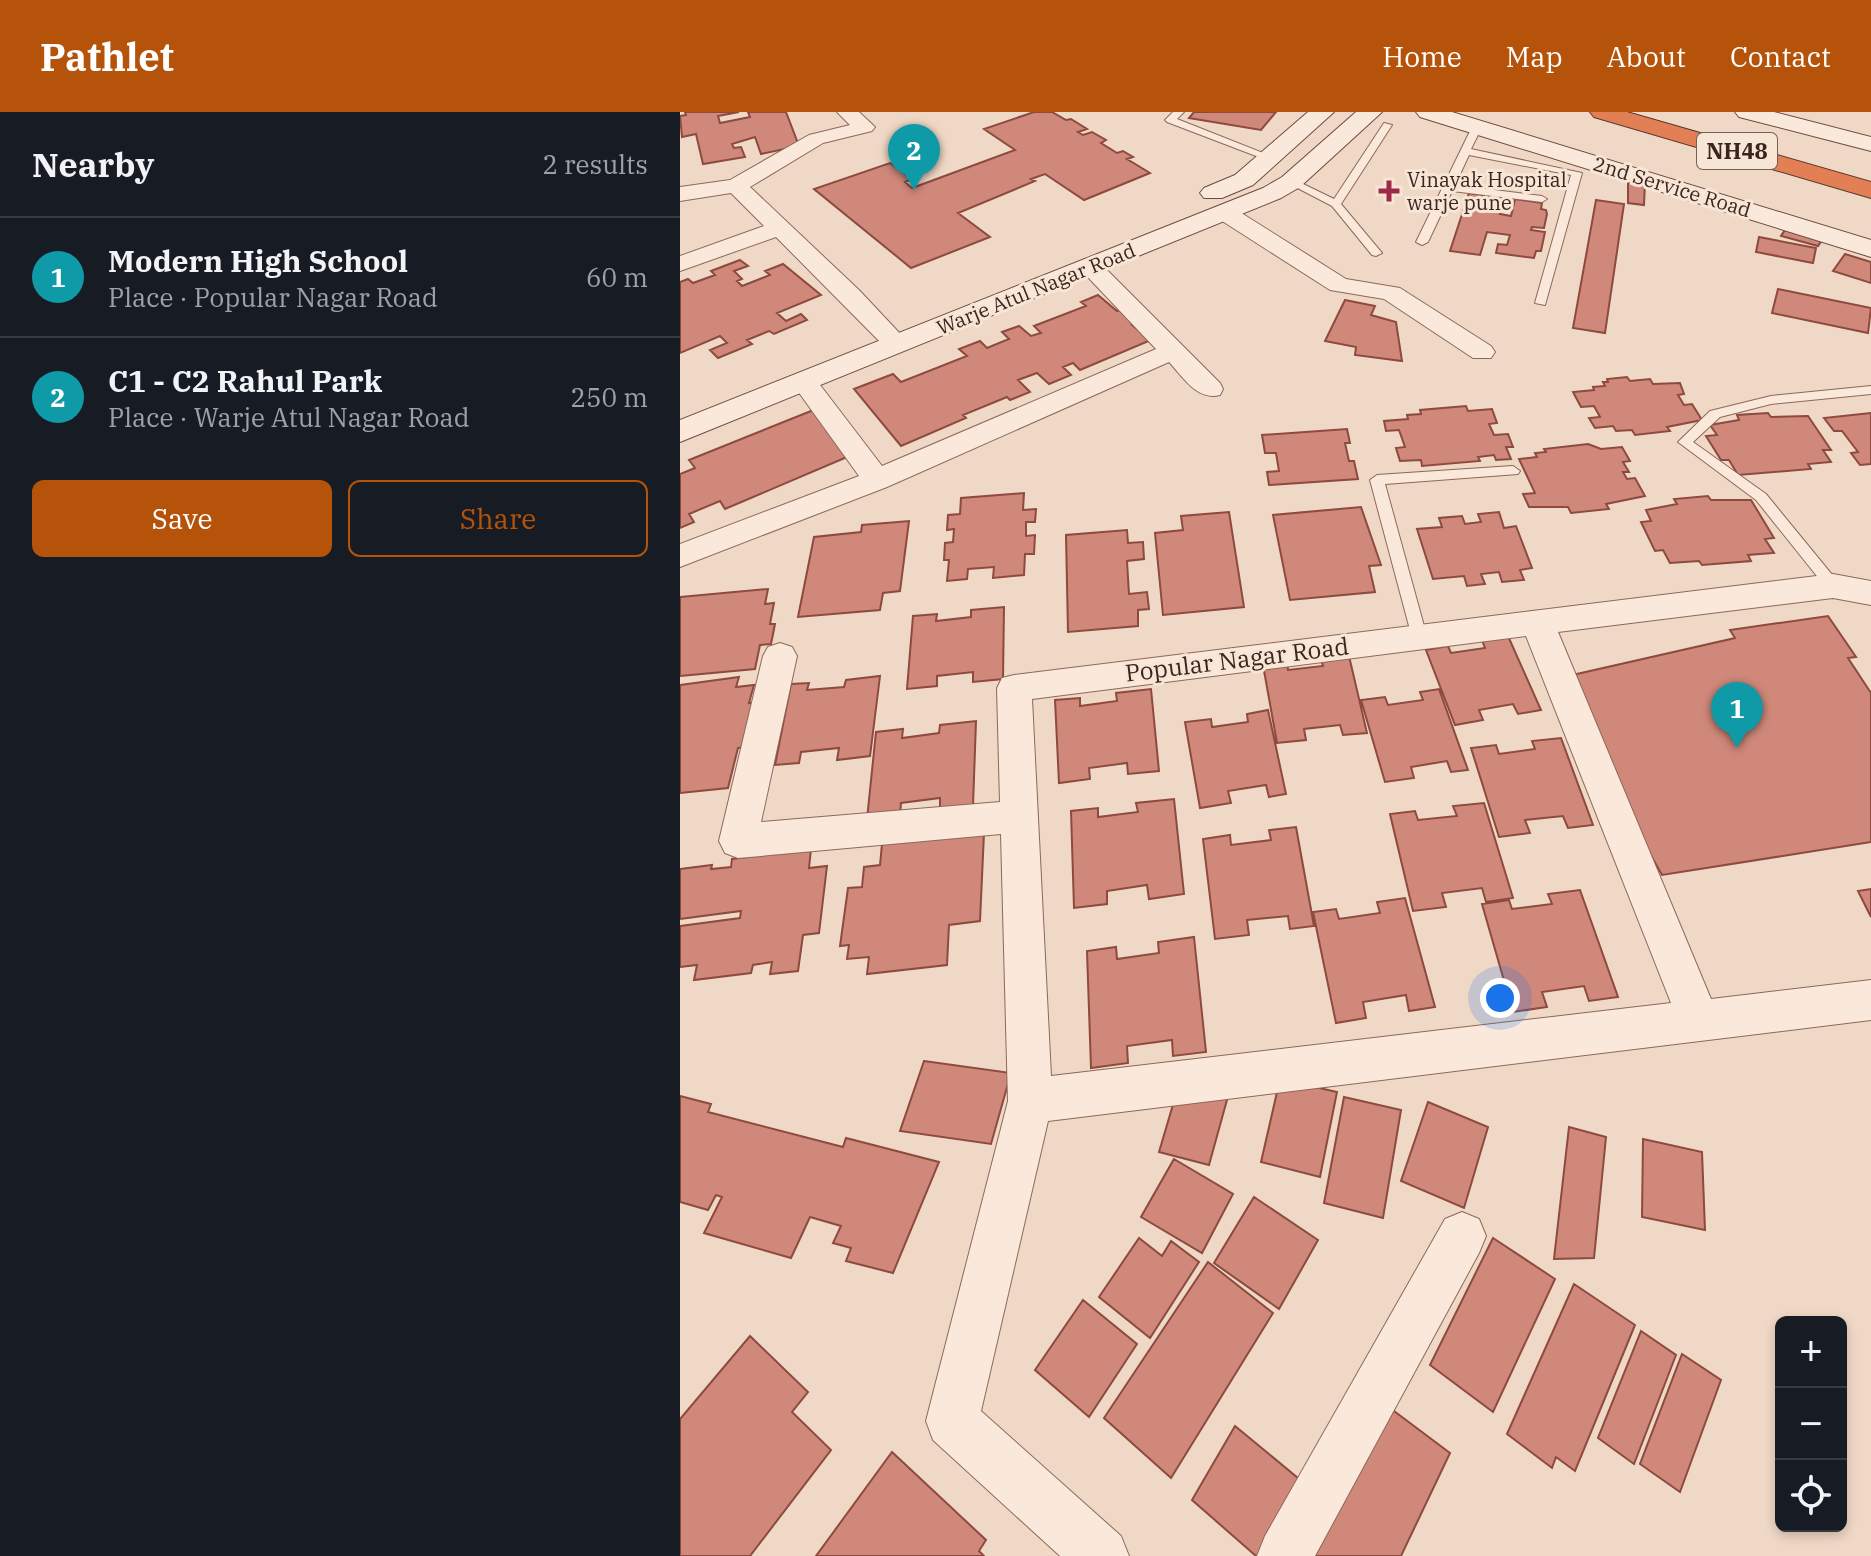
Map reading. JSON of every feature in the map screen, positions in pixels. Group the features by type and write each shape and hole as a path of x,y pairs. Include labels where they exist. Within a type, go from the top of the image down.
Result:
{"highway":[{"name":"NH48","path":"1602,112 1871,190"},
{"name":"NH48","path":"1719,121 1871,164"}],"street":[{"path":"681,189 736,186 816,139 865,127 847,112"},
{"name":"Warje Atul Nagar Road","path":"680,432 805,383 889,336 1244,180 1322,112"},
{"name":"2nd Service Road","path":"1428,112 1871,249"},
{"path":"1747,112 1871,144"},
{"name":"Warje Atul Nagar Road","path":"680,407 1091,267 1227,214 1281,188 1379,118"},
{"path":"1244,180 1281,188"},
{"path":"736,186 889,336"},
{"path":"1227,214 1339,285 1391,293 1482,352"},
{"path":"680,264 779,228"},
{"path":"1091,267 1170,352 1210,389"},
{"path":"680,556 877,480 1170,352"},
{"path":"805,383 877,480"},
{"name":"Popular Nagar Road","path":"1101,1556 952,1421 1030,1101 1014,688 1537,622 1858,596"},
{"path":"1537,622 1699,1021"},
{"path":"780,656 738,841 1019,816"},
{"path":"1030,1101 1871,1000"},
{"path":"1285,1556 1462,1236"}],"lane":[{"path":"1179,112 1170,120 1268,157"},
{"path":"1336,204 1379,118"},
{"path":"1422,242 1477,127"},
{"path":"1466,151 1577,173 1541,303"},
{"path":"1448,187 1542,199"},
{"path":"1281,188 1336,204 1376,253"},
{"path":"1858,596 1761,497 1685,442 1715,414 1771,400 1871,390"},
{"path":"1419,637 1377,480 1513,471"}],"building":[{"path":"685,112 739,112 718,116 720,123 750,117 748,112 786,112 799,146 761,154 755,137 732,144 734,148 741,147 745,157 703,164 696,134 682,137 680,116 686,115"},
{"path":"1034,112 1052,112 1066,120 1071,119 1087,129 1078,132 1083,135 1092,132 1106,140 1101,143 1117,153 1123,151 1133,157 1127,159 1150,173 1084,200 1045,174 1031,179 1035,181 958,213 990,237 911,268 814,189 890,163 912,179 905,182 912,188 1015,150 984,129"},
{"path":"1194,112 1276,112 1261,130 1189,118"},
{"path":"1628,181 1645,182 1644,205 1628,203"},
{"path":"1469,193 1505,198 1500,214 1511,216 1515,199 1542,203 1541,209 1546,210 1547,214 1544,228 1532,227 1531,230 1545,232 1541,251 1536,251 1534,258 1496,253 1498,244 1507,245 1510,235 1487,232 1480,255 1450,251"},
{"path":"1596,200 1624,204 1605,333 1573,328"},
{"path":"1785,230 1822,240 1818,246 1781,236"},
{"path":"1759,237 1816,248 1813,263 1756,252"},
{"path":"1845,254 1871,262 1871,283 1833,271"},
{"path":"740,260 748,266 734,271 742,279 737,281 742,286 770,275 765,271 783,264 821,295 777,313 786,321 801,314 807,320 774,334 769,331 747,340 752,344 718,358 710,350 727,343 720,336 680,353 680,282 688,279 693,283 715,275 711,271"},
{"path":"1778,289 1871,308 1868,333 1772,313"},
{"path":"1098,295 1117,311 1123,309 1139,322 1132,325 1151,340 1080,370 1073,363 1063,367 1071,375 1049,384 1037,373 1018,380 1030,392 1010,400 1007,397 963,415 966,418 901,446 854,389 893,374 901,382 967,356 959,349 980,341 987,348 1009,339 1002,332 1019,326 1031,336 1041,333 1034,326 1086,306 1081,302"},
{"path":"1345,300 1375,306 1371,315 1396,322 1402,361 1355,355 1356,347 1325,341"},
{"path":"1627,377 1630,381 1650,379 1653,384 1680,383 1684,394 1678,395 1684,405 1692,404 1702,420 1667,427 1670,431 1635,435 1632,430 1616,431 1613,426 1595,428 1589,418 1600,417 1594,406 1581,407 1573,392 1594,390 1593,387 1605,386 1603,382 1608,382 1607,379"},
{"path":"1466,406 1468,411 1492,409 1497,423 1489,424 1494,435 1508,434 1513,447 1506,447 1511,459 1496,460 1494,455 1478,457 1480,461 1422,466 1421,460 1400,461 1396,448 1405,447 1399,430 1386,431 1384,421 1408,419 1407,415 1421,414 1420,410"},
{"path":"816,409 854,454 725,509 720,501 689,514 694,522 680,528 680,474 695,468 689,460"},
{"path":"1768,413 1771,417 1808,416 1831,450 1823,450 1831,462 1808,464 1811,469 1738,475 1729,460 1721,460 1706,436 1717,435 1710,425 1739,420 1737,415"},
{"path":"1871,413 1871,464 1860,465 1851,453 1858,452 1842,431 1834,431 1824,418"},
{"path":"1347,429 1350,443 1345,443 1358,479 1269,485 1267,472 1279,471 1276,453 1265,453 1262,435"},
{"path":"1588,444 1601,449 1622,447 1630,461 1623,462 1629,472 1623,472 1627,479 1635,478 1645,496 1606,504 1609,509 1571,513 1568,507 1529,507 1523,494 1535,493 1519,459 1537,457 1535,453 1546,452 1544,449"},
{"path":"1024,493 1023,510 1036,509 1035,522 1026,522 1026,536 1035,535 1034,554 1025,554 1024,575 993,578 994,567 968,569 967,579 947,581 949,560 944,560 945,543 953,542 954,529 947,530 948,515 960,514 961,498"},
{"path":"1708,496 1711,500 1751,500 1774,538 1765,539 1774,553 1748,555 1751,561 1702,565 1699,561 1670,563 1663,550 1655,551 1641,522 1651,521 1646,510 1677,504 1674,499"},
{"path":"1361,507 1381,565 1369,566 1375,592 1290,600 1273,515"},
{"path":"1229,512 1244,607 1163,615 1155,533 1183,530 1181,516"},
{"path":"1499,512 1504,528 1516,526 1532,568 1520,570 1524,580 1502,582 1499,572 1481,574 1485,584 1467,586 1464,576 1433,579 1417,529 1442,527 1439,518 1462,516 1465,524 1481,522 1478,514"},
{"path":"909,521 900,591 883,593 880,610 798,617 814,537 861,532 862,525"},
{"path":"1127,530 1128,543 1143,542 1144,559 1127,561 1129,594 1147,592 1149,609 1138,610 1138,626 1068,632 1066,535"},
{"path":"768,589 765,604 774,603 770,624 775,624 771,644 760,645 755,669 680,676 680,597"},
{"path":"1004,607 1003,679 973,682 973,672 937,676 937,686 907,689 913,616 937,614 936,621 971,617 971,610"},
{"path":"1828,616 1856,657 1848,658 1871,693 1871,842 1662,875 1641,838 1568,676 1735,638 1730,630"},
{"path":"1508,636 1541,710 1518,714 1513,704 1479,710 1483,720 1455,725 1426,650 1448,646 1451,653 1485,648 1482,640"},
{"path":"1349,656 1367,733 1343,735 1340,725 1304,729 1306,740 1277,743 1263,665 1287,662 1288,670 1323,666 1321,659"},
{"path":"880,676 870,756 837,760 839,748 801,752 799,763 775,765 791,684 809,683 807,690 844,687 846,680"},
{"path":"739,677 736,687 754,685 749,703 760,702 749,747 738,748 728,788 680,793 680,685"},
{"path":"1151,689 1159,771 1128,774 1127,763 1089,768 1090,779 1059,783 1055,700 1080,698 1080,706 1117,701 1116,693"},
{"path":"1439,689 1468,770 1451,772 1447,761 1411,767 1414,778 1385,782 1361,700 1385,697 1388,705 1423,700 1420,692"},
{"path":"1268,710 1286,794 1269,797 1266,785 1228,791 1231,803 1200,808 1185,722 1211,719 1212,727 1248,722 1247,714"},
{"path":"976,721 973,806 940,811 940,798 901,803 900,815 867,819 876,732 903,729 902,738 939,733 940,725"},
{"path":"1561,738 1593,825 1568,828 1563,816 1525,820 1530,833 1499,837 1471,748 1496,745 1499,754 1535,749 1532,741"},
{"path":"1174,799 1184,894 1149,899 1147,885 1107,891 1107,904 1074,908 1071,811 1098,808 1098,817 1138,812 1136,803"},
{"path":"1484,803 1513,898 1486,902 1482,888 1442,893 1446,907 1413,911 1390,814 1415,811 1418,820 1457,816 1453,806"},
{"path":"1296,827 1314,926 1290,929 1288,916 1247,920 1249,935 1215,939 1203,839 1230,835 1231,845 1271,840 1269,830"},
{"path":"984,833 980,921 949,925 947,965 867,974 869,957 847,959 849,945 840,946 848,888 862,887 864,867 880,865 882,844"},
{"path":"811,849 809,868 827,866 819,933 803,935 798,971 770,974 772,962 753,965 751,973 694,980 697,965 680,967 680,926 740,918 741,911 680,919 680,869 712,865 711,869 731,867 732,859"},
{"path":"1871,889 1871,917 1858,891"},
{"path":"1580,890 1618,997 1589,1001 1584,986 1542,992 1547,1007 1513,1012 1482,904 1509,900 1512,909 1552,904 1548,894"},
{"path":"1405,898 1435,1007 1409,1011 1406,995 1363,1002 1366,1018 1336,1023 1313,912 1336,909 1339,919 1380,913 1377,902"},
{"path":"1194,937 1206,1052 1173,1056 1172,1040 1127,1046 1128,1063 1091,1068 1087,951 1116,947 1117,959 1159,953 1158,942"},
{"path":"924,1061 1011,1073 991,1144 900,1131"},
{"path":"1280,1079 1337,1092 1320,1177 1261,1162"},
{"path":"1230,1089 1209,1165 1159,1152 1177,1091"},
{"path":"680,1096 711,1104 708,1112 843,1147 846,1138 939,1162 893,1273 846,1261 851,1248 833,1243 841,1226 810,1217 791,1258 704,1233 722,1197 716,1195 708,1210 680,1202"},
{"path":"1344,1097 1401,1110 1383,1218 1324,1203"},
{"path":"1428,1102 1488,1127 1464,1208 1401,1181"},
{"path":"1569,1127 1606,1137 1594,1258 1554,1259"},
{"path":"1643,1139 1702,1152 1705,1230 1642,1217"},
{"path":"1174,1159 1233,1194 1202,1253 1141,1217"},
{"path":"1254,1197 1318,1240 1279,1309 1214,1263"},
{"path":"1139,1238 1162,1256 1171,1241 1199,1262 1150,1338 1099,1297"},
{"path":"1493,1238 1555,1279 1493,1412 1430,1365"},
{"path":"1208,1262 1273,1313 1171,1478 1104,1418"},
{"path":"1574,1284 1635,1325 1575,1471 1556,1457 1552,1468 1507,1434"},
{"path":"1083,1300 1137,1344 1089,1417 1035,1370"},
{"path":"1641,1331 1676,1355 1634,1464 1598,1438"},
{"path":"750,1336 808,1392 792,1412 831,1450 750,1556 680,1556 680,1419"},
{"path":"1682,1354 1721,1380 1680,1492 1640,1464"},
{"path":"1390,1408 1450,1453 1401,1556 1313,1556"},
{"path":"1235,1426 1304,1483 1265,1556 1256,1556 1192,1500"},
{"path":"892,1452 986,1540 979,1551 984,1556 816,1556"}],"place":[{"name":"C1 - C2 Rahul Park","path":"914,190"},
{"name":"Vinayak Hospital warje pune","path":"1389,191"},
{"name":"Modern High School","path":"1737,748"}]}
